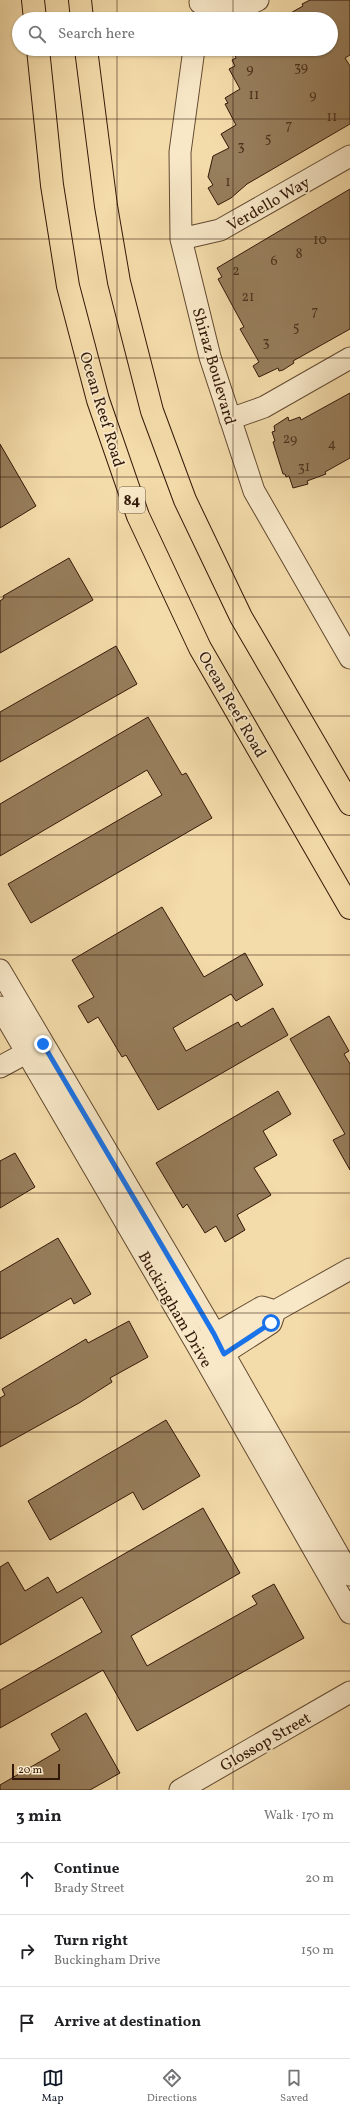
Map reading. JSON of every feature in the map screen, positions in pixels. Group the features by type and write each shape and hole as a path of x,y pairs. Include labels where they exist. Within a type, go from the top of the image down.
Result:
{"main road":[{"path":"33,0 34,12"},
{"path":"80,0 81,12"},
{"name":"Ocean Reef Road","path":"39,56 52,184 68,288 98,400 138,516 200,648 350,908"},
{"path":"87,56 106,206 119,282 152,411 185,500 241,617 350,804"}],"street":[{"path":"199,7 248,5 258,0"},
{"name":"Shiraz Boulevard","path":"193,56 180,152 181,239 210,357 254,491 350,658"},
{"name":"Verdello Way","path":"181,239 220,230 350,156"},
{"path":"230,419 264,407 350,358"},
{"name":"Buckingham Drive","path":"0,970 35,1049 197,1345 216,1359 350,1575"},
{"name":"Buckingham Drive","path":"0,1007 35,1049 214,1334 216,1359 350,1613"},
{"path":"0,1067 35,1049"},
{"path":"216,1359 271,1323 275,1311 350,1269"},
{"path":"197,1345 262,1307 275,1311"},
{"name":"Glossop Street","path":"180,1790 350,1692"}],"building":[{"path":"310,0 350,0 350,55 345,58 350,66 350,124 247,184 231,198 218,205 208,188 213,185 208,177 213,156 229,148 221,134 236,125 225,104 228,103 225,98 240,89 229,69 235,66 232,60 236,58 235,56 338,56 338,12 292,12 303,6 302,4"},
{"path":"350,189 350,329 293,361 294,363 283,370 279,371 278,368 259,377 253,366 259,362 240,329 244,327 218,279 222,277 217,268"},
{"path":"350,393 350,458 325,472 326,474 307,481 308,484 293,488 289,476 286,477 285,474 283,474 273,442 275,441 272,432 275,431 274,426 288,417 289,421 300,417 301,420"},
{"path":"0,444 36,506 0,528"},
{"path":"69,558 93,600 0,653 0,601 4,598 3,596"},
{"path":"116,646 137,684 0,762 0,712"},
{"path":"148,717 182,775 186,773 212,818 31,923 8,884 162,795 147,770 0,856 0,804"},
{"path":"162,907 204,977 245,953 263,985 236,1001 231,994 173,1028 186,1051 238,1022 241,1027 273,1008 288,1035 158,1110 126,1055 122,1057 98,1017 88,1023 78,1006 94,997 72,960"},
{"path":"329,1016 349,1051 344,1054 350,1064 350,1170 333,1140 345,1134 290,1039"},
{"path":"278,1091 291,1114 263,1131 277,1155 254,1168 271,1195 237,1215 245,1230 225,1242 216,1226 205,1233 187,1204 183,1208 156,1163"},
{"path":"15,1153 35,1187 0,1208 0,1161"},
{"path":"58,1238 91,1294 74,1304 71,1298 0,1339 0,1272"},
{"path":"129,1321 148,1357 110,1378 112,1382 79,1403 0,1447 0,1398 5,1395 2,1389 86,1339 88,1343"},
{"path":"166,1420 200,1476 143,1510 133,1492 50,1540 28,1501"},
{"path":"203,1508 240,1573 131,1636 147,1666 257,1604 252,1596 274,1584 304,1638 137,1731 103,1670 0,1728 0,1690 102,1632 82,1597 0,1645 0,1567 8,1562 25,1591 48,1577 57,1593"},
{"path":"86,1713 120,1773 90,1790 0,1790 0,1785 60,1750 51,1734"}],"route":[{"path":"43,1044 214,1334 224,1354 271,1323"}]}
